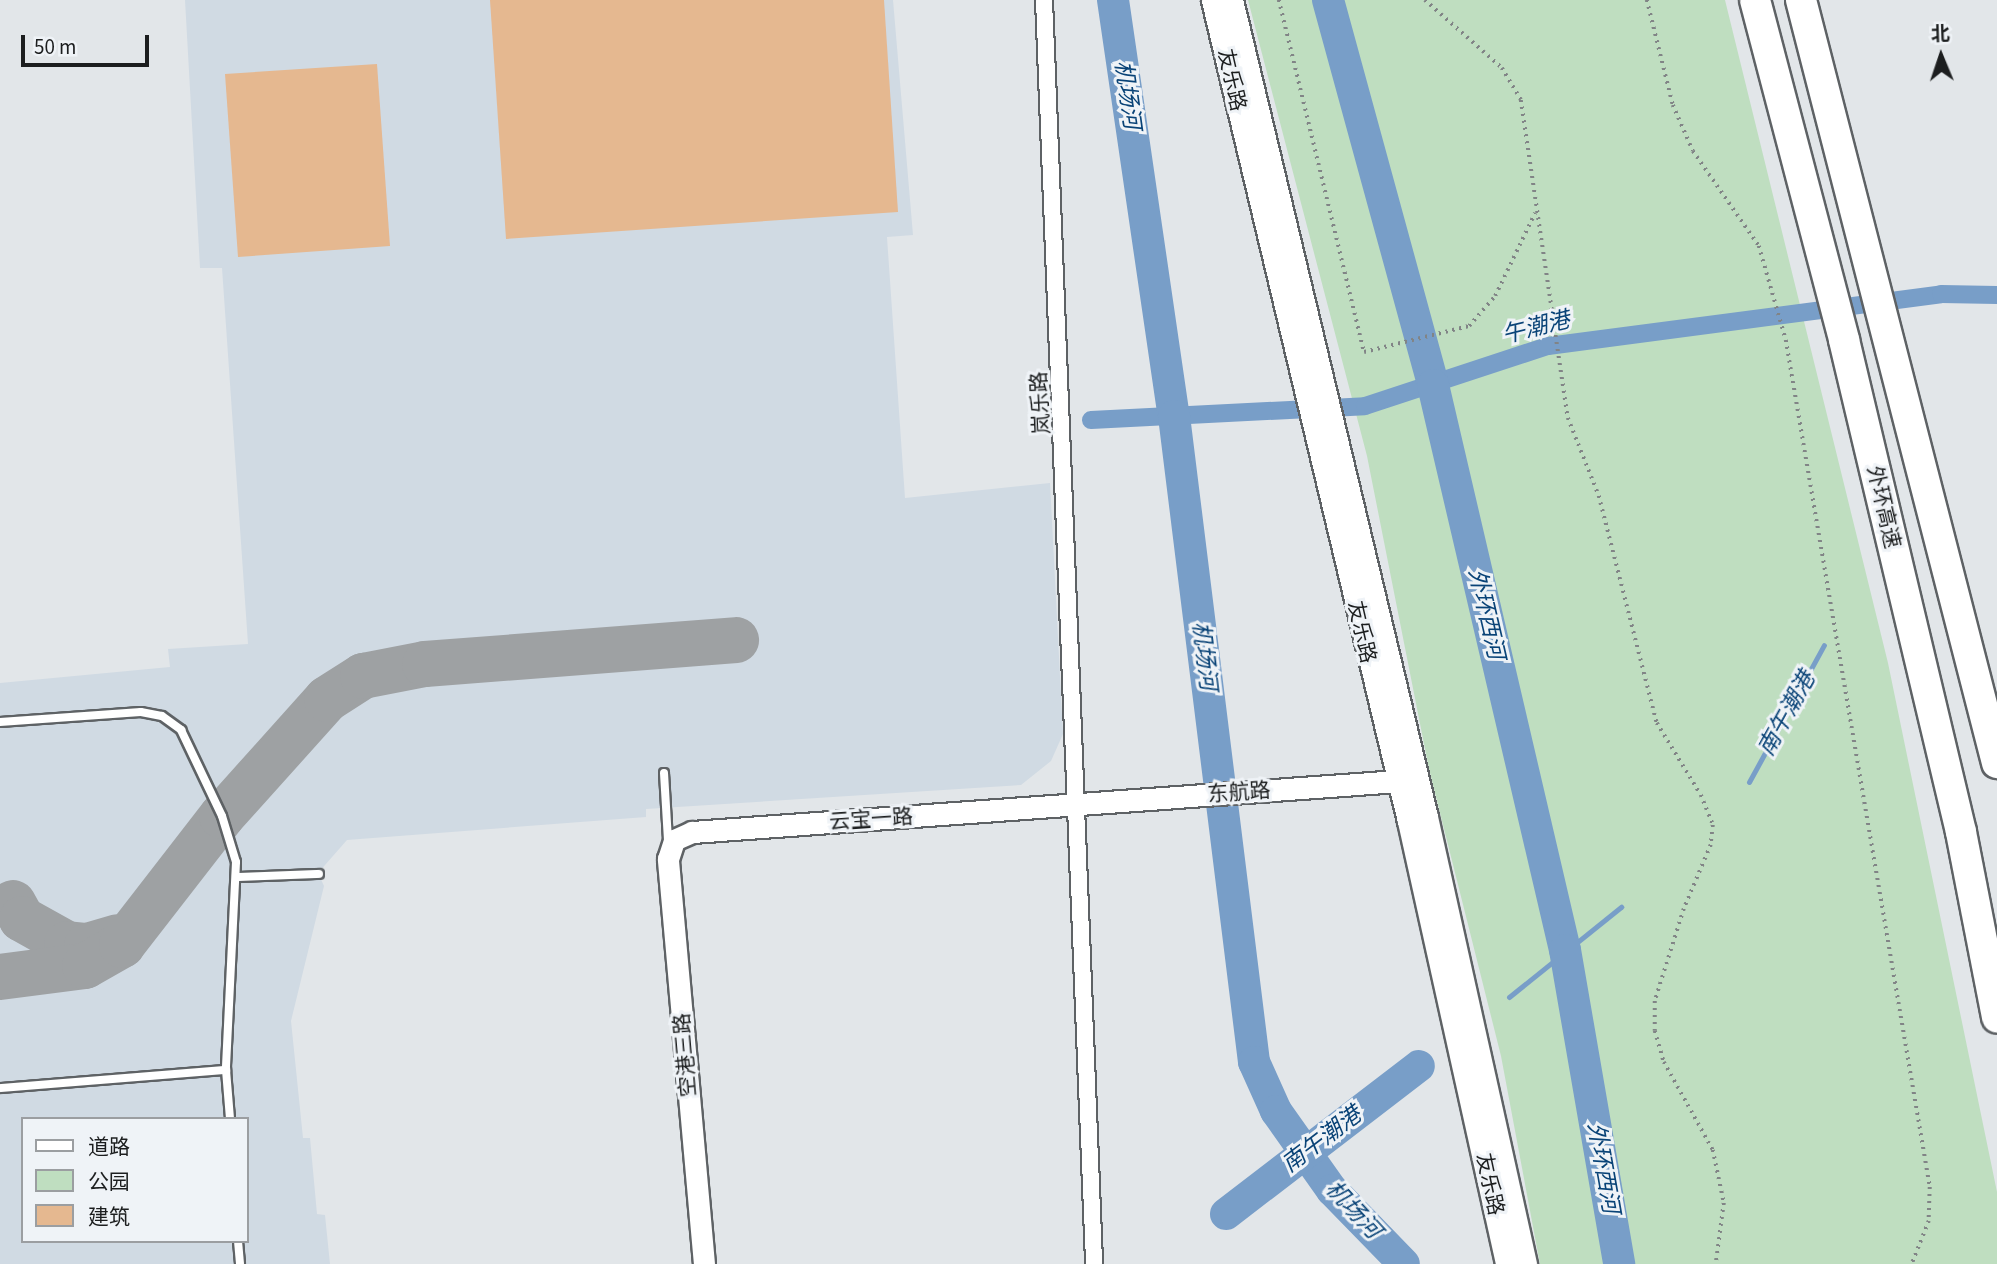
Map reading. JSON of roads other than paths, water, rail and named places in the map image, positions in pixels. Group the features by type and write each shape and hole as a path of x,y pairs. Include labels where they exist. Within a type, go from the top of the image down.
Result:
{"highway":[{"name":"外环高速","path":"1755,0 1844,340 1961,832 1997,1018"},
{"path":"1801,0 1892,338 1997,763"}],"main road":[{"name":"友乐路","path":"1213,0 1312,379"},
{"name":"友乐路","path":"1231,0 1330,458 1525,1264"},
{"name":"友乐路","path":"1407,780 1507,1264"}],"street":[{"name":"岚乐路","path":"1044,0 1079,803 1094,1264"},
{"name":"东航路","path":"1079,803 1407,780"},
{"path":"1360,787 1407,780"},
{"name":"云宝一路","path":"668,847 692,832 1079,803"},
{"name":"空港三路","path":"668,847 704,1264"}],"lane":[{"path":"0,722 141,712 176,724 222,816 236,877 226,1070 230,1117"},
{"path":"664,773 668,847"},
{"path":"236,877 319,874"},
{"path":"0,1087 226,1070"},
{"path":"238,1243 240,1264"}],"waterway":[{"name":"机场河","path":"1113,0 1174,416 1254,1062 1276,1111 1332,1190 1404,1264"},
{"name":"外环西河","path":"1328,0 1433,385 1565,950 1619,1264"},
{"name":"午潮港","path":"1091,420 1365,406 1548,346 1941,294 1997,295"},
{"name":"南午潮港","path":"1749,782 1824,645"},
{"name":"南午潮港","path":"1509,997 1621,907"},
{"name":"南午潮港","path":"1226,1214 1419,1066"}]}
